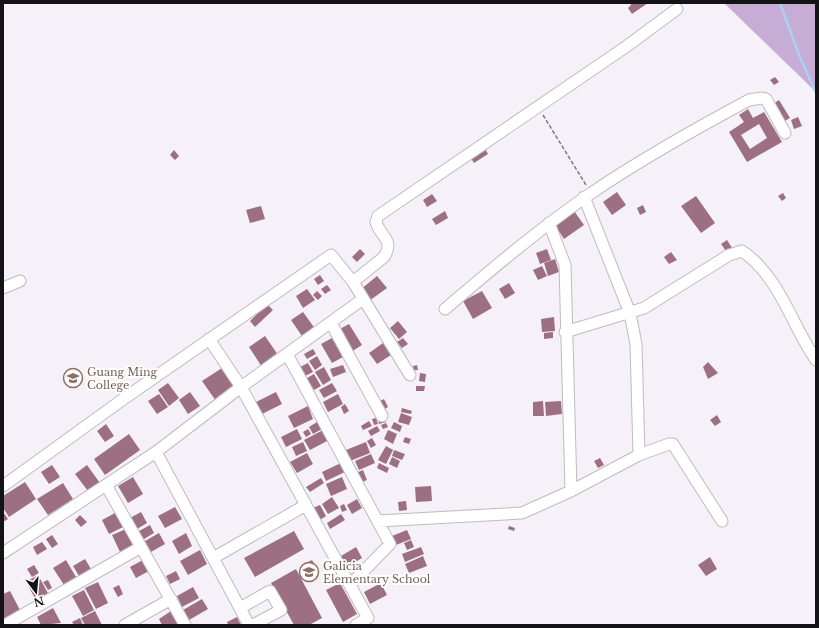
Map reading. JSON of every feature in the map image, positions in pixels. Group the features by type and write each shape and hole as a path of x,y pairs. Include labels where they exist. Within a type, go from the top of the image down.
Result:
{"street":[{"path":"353,282 384,257 387,252 387,239 376,222 378,216 627,46 677,9"},
{"path":"445,309 549,223 588,195 674,141 749,100 762,98 766,99 785,133"},
{"path":"588,195 630,313 636,344 639,455"},
{"path":"549,223 565,265 565,332 571,491"},
{"path":"565,332 644,308 730,255 742,251 765,273 783,298 816,360"},
{"path":"3,486 209,339 331,255 353,282 410,375"},
{"path":"3,288 20,281"},
{"path":"3,553 156,452 241,387 363,299"},
{"path":"331,323 382,416"},
{"path":"209,339 241,387 368,618 356,625"},
{"path":"287,354 390,544 350,585"},
{"path":"378,521 522,513 571,491 639,455 673,444 722,521"},
{"path":"156,452 249,625"},
{"path":"106,485 185,625"},
{"path":"213,558 306,505"},
{"path":"5,625 141,546"},
{"path":"240,608 270,591 281,610 253,625"},
{"path":"125,625 170,599"}],"path":[{"path":"538,107 588,195"}],"shaded area":[{"path":"724,3 816,3 816,92"}],"building":[{"path":"630,3 648,3 632,14 628,8 631,5"},
{"path":"775,77 779,82 774,85 770,80"},
{"path":"779,100 790,118 783,122 773,104"},
{"path":"748,109 753,118 764,112 782,142 747,162 729,132 744,122 739,115","holes":["759,124 767,138 750,149 741,135"]},
{"path":"798,117 802,126 794,129 791,120"},
{"path":"483,145 488,154 474,163 469,155"},
{"path":"174,150 179,156 175,160 170,155"},
{"path":"617,192 626,205 612,215 603,202"},
{"path":"783,193 786,198 782,201 778,196"},
{"path":"432,194 437,201 427,207 423,200"},
{"path":"696,196 715,223 701,233 681,206"},
{"path":"643,205 646,212 640,215 637,208"},
{"path":"261,206 265,219 250,223 246,210"},
{"path":"572,208 584,225 564,239 553,222"},
{"path":"445,211 448,218 436,225 432,219"},
{"path":"727,240 734,251 728,254 721,244"},
{"path":"360,249 365,254 357,262 352,257"},
{"path":"547,249 551,260 540,264 536,253"},
{"path":"671,252 677,260 669,264 664,257"},
{"path":"555,259 559,272 548,276 544,263"},
{"path":"542,266 547,276 538,280 533,270"},
{"path":"320,275 324,281 318,285 314,279"},
{"path":"377,276 387,288 369,301 360,290"},
{"path":"509,283 515,293 505,299 499,289"},
{"path":"327,285 331,290 325,294 321,289"},
{"path":"307,289 315,300 303,308 296,296"},
{"path":"317,291 322,296 318,300 313,295"},
{"path":"482,291 492,308 473,319 463,301"},
{"path":"267,304 273,310 255,327 250,321"},
{"path":"303,312 316,330 304,339 291,320"},
{"path":"554,317 555,331 542,332 541,319"},
{"path":"398,321 407,332 399,339 390,328"},
{"path":"349,324 362,345 351,352 338,330"},
{"path":"553,332 553,338 544,339 544,333"},
{"path":"265,336 278,355 262,367 249,347"},
{"path":"332,338 343,357 332,363 321,344"},
{"path":"403,338 408,344 402,348 397,342"},
{"path":"383,343 391,355 377,364 369,353"},
{"path":"313,349 316,354 307,359 304,354"},
{"path":"317,356 322,365 315,370 309,361"},
{"path":"708,362 718,373 708,379 703,367"},
{"path":"308,363 313,372 305,376 300,367"},
{"path":"343,365 346,372 333,377 330,369"},
{"path":"417,365 418,370 414,370 413,366"},
{"path":"324,367 331,380 323,385 315,372"},
{"path":"222,368 235,387 216,401 202,381"},
{"path":"420,373 426,374 425,382 419,381"},
{"path":"314,374 321,386 314,390 307,378"},
{"path":"168,383 179,398 169,406 158,390"},
{"path":"332,383 337,391 324,398 319,390"},
{"path":"416,386 425,386 424,391 416,391"},
{"path":"190,392 200,406 188,414 179,400"},
{"path":"276,392 282,404 262,414 256,402"},
{"path":"159,394 168,407 157,414 148,401"},
{"path":"338,394 343,404 328,412 323,402"},
{"path":"384,399 388,407 383,410 378,402"},
{"path":"543,401 544,416 533,416 533,402"},
{"path":"561,401 562,414 546,416 545,402"},
{"path":"345,404 349,411 344,414 341,407"},
{"path":"308,406 313,419 294,428 288,416"},
{"path":"402,408 412,411 411,414 401,412"},
{"path":"401,413 412,417 409,425 398,422"},
{"path":"717,415 721,422 715,426 710,420"},
{"path":"384,417 386,422 379,424 378,419"},
{"path":"376,418 378,424 374,425 372,419"},
{"path":"369,421 372,426 363,430 361,426"},
{"path":"317,422 322,429 313,434 309,427"},
{"path":"394,422 402,426 400,432 391,428"},
{"path":"386,423 388,427 383,429 381,425"},
{"path":"106,424 114,436 105,442 97,431"},
{"path":"377,426 380,431 371,436 368,431"},
{"path":"297,429 302,439 286,447 281,437"},
{"path":"308,429 311,434 306,437 303,432"},
{"path":"323,430 329,440 310,450 304,440"},
{"path":"388,430 397,434 393,444 384,439"},
{"path":"129,434 140,450 105,475 94,459"},
{"path":"405,437 411,439 409,444 403,442"},
{"path":"372,438 376,445 371,448 367,441"},
{"path":"303,442 307,451 296,456 292,447"},
{"path":"366,442 370,453 350,461 346,450"},
{"path":"386,446 393,450 386,464 378,460"},
{"path":"394,450 405,454 402,460 392,456"},
{"path":"307,453 313,464 297,473 290,462"},
{"path":"371,454 375,463 359,470 355,461"},
{"path":"392,457 400,461 397,468 389,464"},
{"path":"600,458 604,465 598,468 594,461"},
{"path":"341,463 345,472 326,481 322,472"},
{"path":"379,463 389,468 387,473 377,468"},
{"path":"52,465 60,477 49,484 41,472"},
{"path":"87,465 100,483 88,491 75,474"},
{"path":"363,470 367,480 360,483 356,473"},
{"path":"133,477 143,494 128,503 118,486"},
{"path":"342,477 347,489 331,496 326,484"},
{"path":"321,478 324,483 310,492 306,487"},
{"path":"25,482 36,499 9,517 3,508 3,496"},
{"path":"63,483 73,499 48,515 37,499"},
{"path":"431,486 432,501 416,502 415,487"},
{"path":"332,497 339,508 328,514 322,504"},
{"path":"357,499 362,508 352,514 347,505"},
{"path":"406,501 407,510 399,511 398,502"},
{"path":"344,504 347,510 342,512 340,506"},
{"path":"320,505 326,516 320,520 313,508"},
{"path":"175,507 182,519 165,528 158,516"},
{"path":"3,512 8,519 3,522"},
{"path":"141,512 147,523 137,529 130,518"},
{"path":"115,513 123,527 109,534 102,520"},
{"path":"341,514 345,520 330,529 327,523"},
{"path":"80,515 87,522 81,527 75,520"},
{"path":"150,525 154,533 144,539 139,531"},
{"path":"509,526 515,528 514,531 508,529"},
{"path":"126,529 134,546 120,552 112,535"},
{"path":"407,530 411,539 396,545 392,536"},
{"path":"294,531 304,549 255,577 244,558"},
{"path":"159,533 165,544 151,552 145,541"},
{"path":"186,533 192,546 179,554 172,541"},
{"path":"52,535 58,544 52,548 46,539"},
{"path":"411,540 414,547 407,550 404,543"},
{"path":"42,542 47,549 37,555 33,547"},
{"path":"356,547 362,558 347,567 341,556"},
{"path":"421,547 424,554 405,562 402,554"},
{"path":"200,550 207,564 188,575 180,561"},
{"path":"423,556 427,566 409,573 405,564"},
{"path":"710,557 717,569 706,576 698,565"},
{"path":"85,559 91,569 79,576 73,566"},
{"path":"66,560 76,577 64,585 53,568"},
{"path":"143,560 149,571 136,578 130,567"},
{"path":"312,560 318,570 308,576 302,565"},
{"path":"34,565 39,573 32,577 27,569"},
{"path":"296,569 322,618 309,625 294,625 271,583"},
{"path":"176,571 180,579 170,584 166,576"},
{"path":"38,575 49,595 37,602 26,582"},
{"path":"48,580 52,588 48,590 43,582"},
{"path":"98,582 108,603 96,609 85,588"},
{"path":"340,583 357,614 343,622 326,590"},
{"path":"381,583 387,595 370,604 364,592"},
{"path":"119,585 123,594 118,597 113,588"},
{"path":"193,587 199,598 182,607 177,596"},
{"path":"84,590 94,610 83,616 72,596"},
{"path":"10,591 21,612 4,620 3,594"},
{"path":"202,599 208,609 189,620 183,610"},
{"path":"53,608 61,623 41,625 37,617"},
{"path":"95,611 102,625 85,625 81,618"},
{"path":"171,611 179,625 162,625 159,619"},
{"path":"237,617 241,625 228,625 227,622"},
{"path":"80,618 83,625 74,625 72,622"}],"waterway":[{"path":"780,3 799,55 816,93"}],"place":[{"name":"Guang Ming College","path":"73,378"},
{"name":"Galicia Elementary School","path":"309,572"}]}
